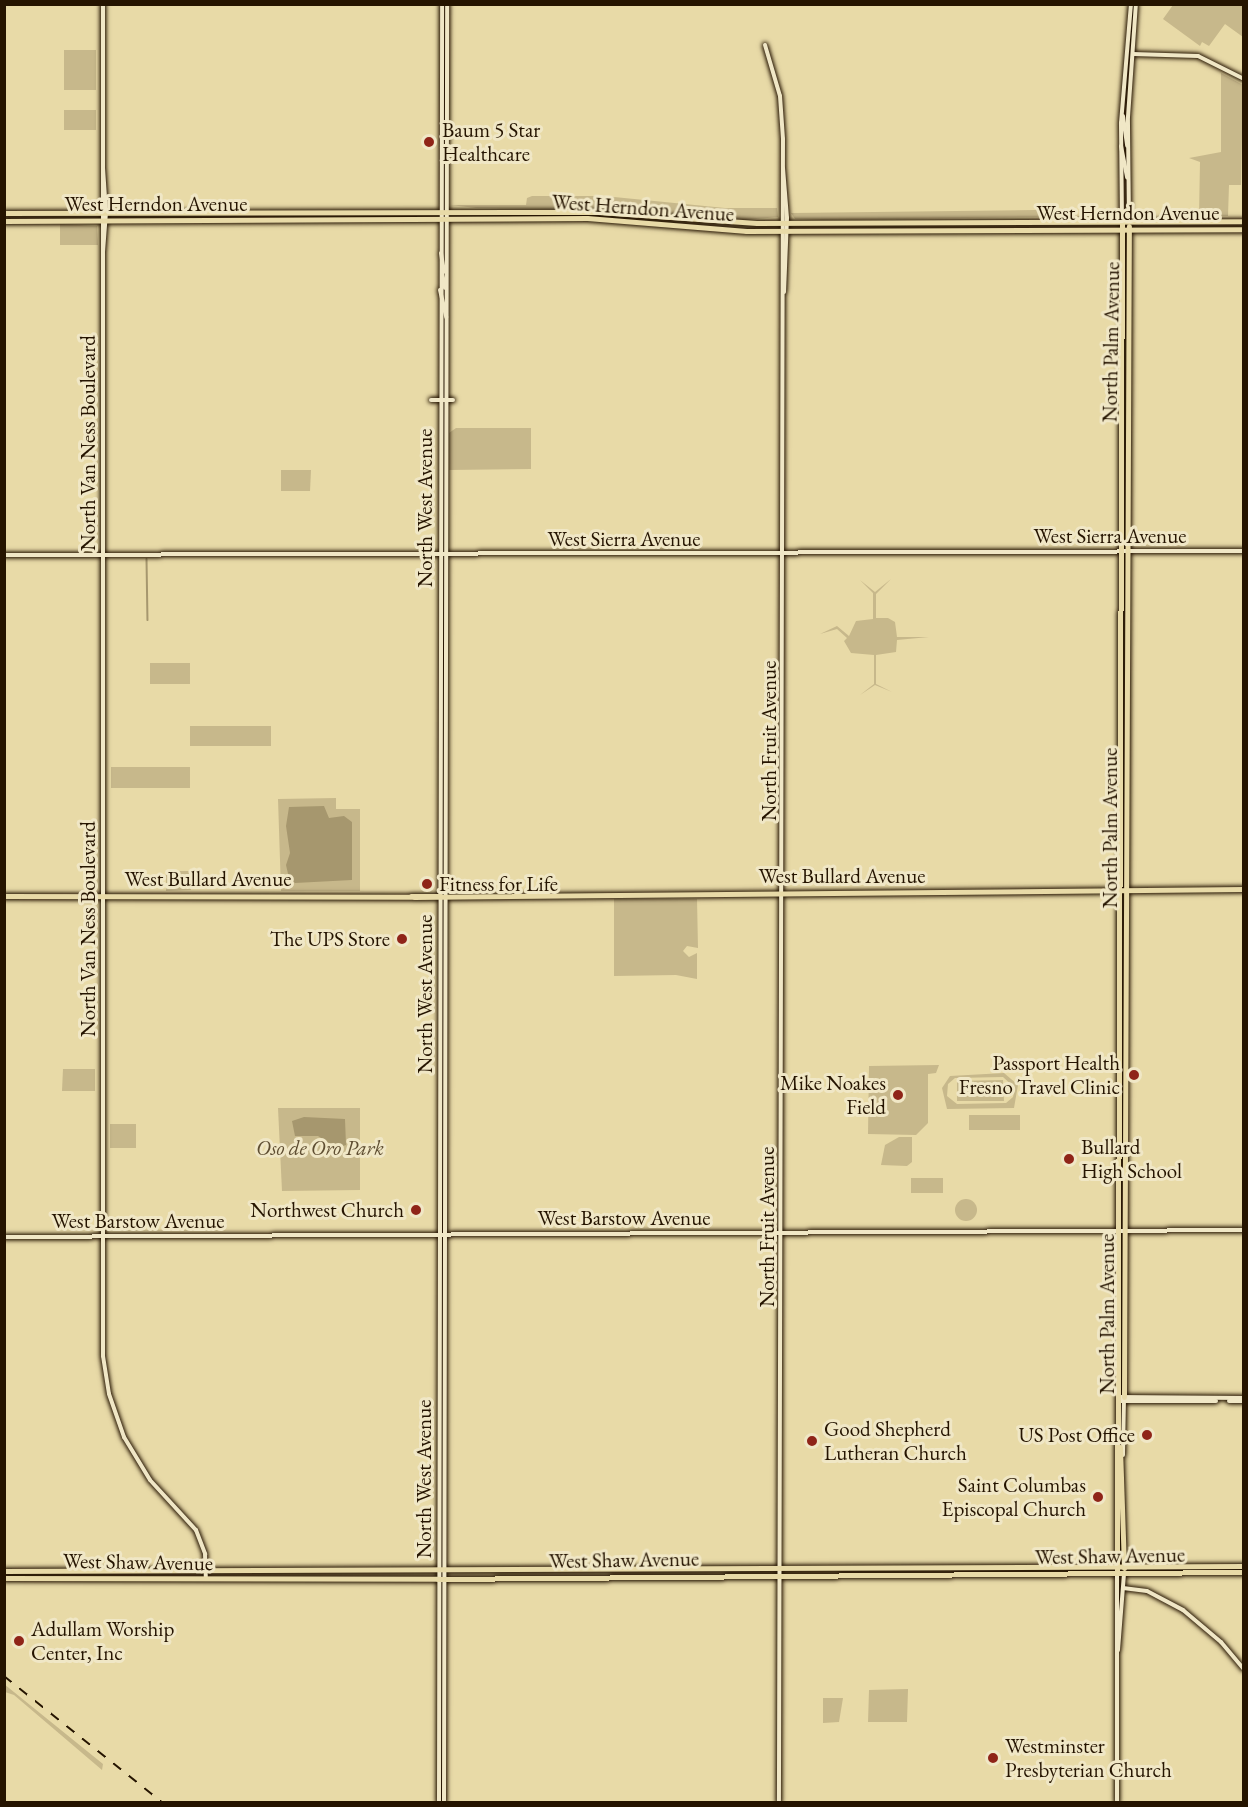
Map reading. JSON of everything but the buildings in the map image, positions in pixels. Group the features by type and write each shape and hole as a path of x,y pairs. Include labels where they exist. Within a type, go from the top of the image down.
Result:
{"main road":[{"name":"West Herndon Avenue","path":"4,213 608,212 784,223 1244,221"},
{"name":"West Herndon Avenue","path":"4,221 598,218 727,230 784,231 1244,229"},
{"name":"North Palm Avenue","path":"1122,222 1127,852 1124,890"},
{"name":"North Palm Avenue","path":"1120,1570 1118,1415 1121,1399 1120,1230 1123,1136 1124,890 1121,823 1129,222"},
{"path":"1122,309 1127,351"},
{"path":"1122,440 1127,480"},
{"path":"1121,823 1127,852"},
{"name":"West Bullard Avenue","path":"4,896 443,896 1244,890"},
{"path":"1118,1415 1123,1455"},
{"name":"North Palm Avenue","path":"1120,1570 1123,1455"},
{"path":"1191,1572 1221,1566"},
{"name":"West Shaw Avenue","path":"4,1571 55,1571 102,1575 146,1572 275,1579 442,1579 781,1572 1120,1570 1244,1566"},
{"name":"West Shaw Avenue","path":"4,1578 385,1571 1006,1574 1051,1567 1244,1572"},
{"path":"21,1577 55,1571"},
{"path":"374,1579 385,1571"},
{"path":"492,1578 527,1571"},
{"path":"527,1578 555,1571"},
{"path":"275,1579 296,1572"},
{"path":"295,1579 322,1572"},
{"path":"333,1578 364,1572"}],"street":[{"name":"North Van Ness Boulevard","path":"103,4 103,1356 112,1405 141,1468 196,1530 206,1554 206,1576"},
{"name":"North West Avenue","path":"442,4 441,106 444,211"},
{"name":"North West Avenue","path":"444,1803 445,1670 440,1439 446,1020 440,555 440,253 447,131 447,4"},
{"name":"North Palm Avenue","path":"1129,222 1131,4"},
{"name":"North Palm Avenue","path":"1122,222 1122,112 1136,4"},
{"name":"North Fruit Avenue","path":"765,45 780,96 784,223 779,1803"},
{"path":"1131,54 1198,56 1244,79"},
{"path":"441,106 447,131"},
{"path":"1122,112 1128,147"},
{"path":"1121,146 1129,180"},
{"name":"North West Avenue","path":"442,1571 445,1467 440,970 443,896 446,555 446,277 443,219"},
{"path":"440,253 446,277"},
{"path":"440,269 446,289"},
{"path":"440,290 446,317"},
{"path":"431,400 453,400"},
{"name":"West Sierra Avenue","path":"4,555 1244,551"},
{"path":"440,970 446,1020"},
{"name":"West Barstow Avenue","path":"4,1237 1244,1230"},
{"path":"1121,1399 1244,1399"},
{"name":"North Palm Avenue","path":"1121,1399 1123,1455"},
{"path":"440,1439 445,1467"},
{"path":"440,1492 445,1516"},
{"name":"North Palm Avenue","path":"1118,1651 1122,1588 1120,1570"},
{"name":"North Palm Avenue","path":"1117,1803 1120,1570"},
{"name":"North West Avenue","path":"439,1803 439,1637 442,1579"},
{"path":"1122,1588 1147,1591 1183,1610 1221,1642 1244,1669"},
{"path":"439,1637 445,1670"}],"green space":[{"path":"1173,5 1243,5 1243,37 1225,24 1209,46 1202,42 1200,46 1163,19"},
{"path":"64,50 96,50 96,90 64,90"},
{"path":"1221,73 1243,85 1241,185 1229,185 1228,216 1199,216 1200,162 1189,158 1221,152"},
{"path":"64,110 96,110 96,130 64,130"},
{"path":"532,196 604,196 725,208 777,208 778,217 746,220 624,210 476,208 450,205 526,205 527,198"},
{"path":"1041,211 1042,216 1115,216 823,220 795,219 791,213"},
{"path":"60,224 97,226 98,245 60,245"},
{"path":"456,428 531,428 531,469 449,470 449,433"},
{"path":"281,470 311,470 310,491 281,491"},
{"path":"891,579 876,594 876,618 888,618 895,622 897,637 929,637 897,640 896,652 876,655 876,684 892,692 875,685 860,695 874,684 874,655 851,653 844,641 847,638 837,629 820,634 837,626 849,636 856,621 873,619 873,593 860,580 875,592"},
{"path":"150,663 190,663 190,684 150,684"},
{"path":"190,726 271,726 271,746 190,746"},
{"path":"111,767 190,767 190,788 111,788"},
{"path":"336,798 336,809 360,809 360,891 281,891 278,799"},
{"path":"166,871 190,871 191,890 166,891"},
{"path":"614,899 697,899 698,948 687,946 683,951 689,957 697,953 697,979 676,975 614,976"},
{"name":"Mike Noakes Field","path":"939,1065 936,1073 928,1074 928,1123 916,1135 868,1134 869,1066"},
{"path":"63,1069 95,1069 95,1091 62,1091"},
{"path":"1004,1073 1018,1085 1014,1108 947,1109 942,1088 950,1076","holes":["1003,1077 1015,1088 1013,1097 1006,1103 957,1104 947,1096 948,1084 955,1078"]},
{"path":"1003,1080 1004,1101 957,1101 957,1081"},
{"name":"Oso de Oro Park","path":"278,1108 360,1108 360,1190 282,1191"},
{"path":"969,1115 1020,1115 1020,1130 969,1130"},
{"path":"110,1124 136,1124 136,1148 110,1148"},
{"path":"899,1137 912,1137 912,1162 907,1166 881,1165 885,1145"},
{"path":"911,1178 943,1178 943,1193 911,1193"},
{"path":"966,1199 974,1202 977,1210 974,1218 966,1221 958,1218 955,1210 958,1202"},
{"path":"4,1684 103,1764 102,1770 14,1695 5,1692"},
{"path":"908,1689 907,1722 868,1722 869,1690"},
{"path":"823,1698 843,1698 839,1722 823,1723"}],"shaded area":[{"path":"324,806 329,818 344,816 352,822 352,880 295,883 289,878 286,865 290,853 286,826 289,807"},
{"path":"304,1117 345,1119 346,1145 337,1148 318,1136 295,1136 292,1121"}],"waterway":[{"path":"147,559 148,620"}],"railway":[{"path":"4,1676 162,1802"}],"place":[{"name":"Baum 5 Star Healthcare","path":"429,142"},
{"name":"Fitness for Life","path":"427,884"},
{"name":"The UPS Store","path":"402,939"},
{"name":"Passport Health Fresno Travel Clinic","path":"1134,1075"},
{"name":"Mike Noakes Field","path":"898,1095"},
{"name":"Bullard High School","path":"1069,1159"},
{"name":"Northwest Church","path":"416,1210"},
{"name":"US Post Office","path":"1147,1435"},
{"name":"Good Shepherd Lutheran Church","path":"812,1441"},
{"name":"Saint Columbas Episcopal Church","path":"1098,1497"},
{"name":"Adullam Worship Center, Inc","path":"19,1641"},
{"name":"Westminster Presbyterian Church","path":"993,1758"}]}
